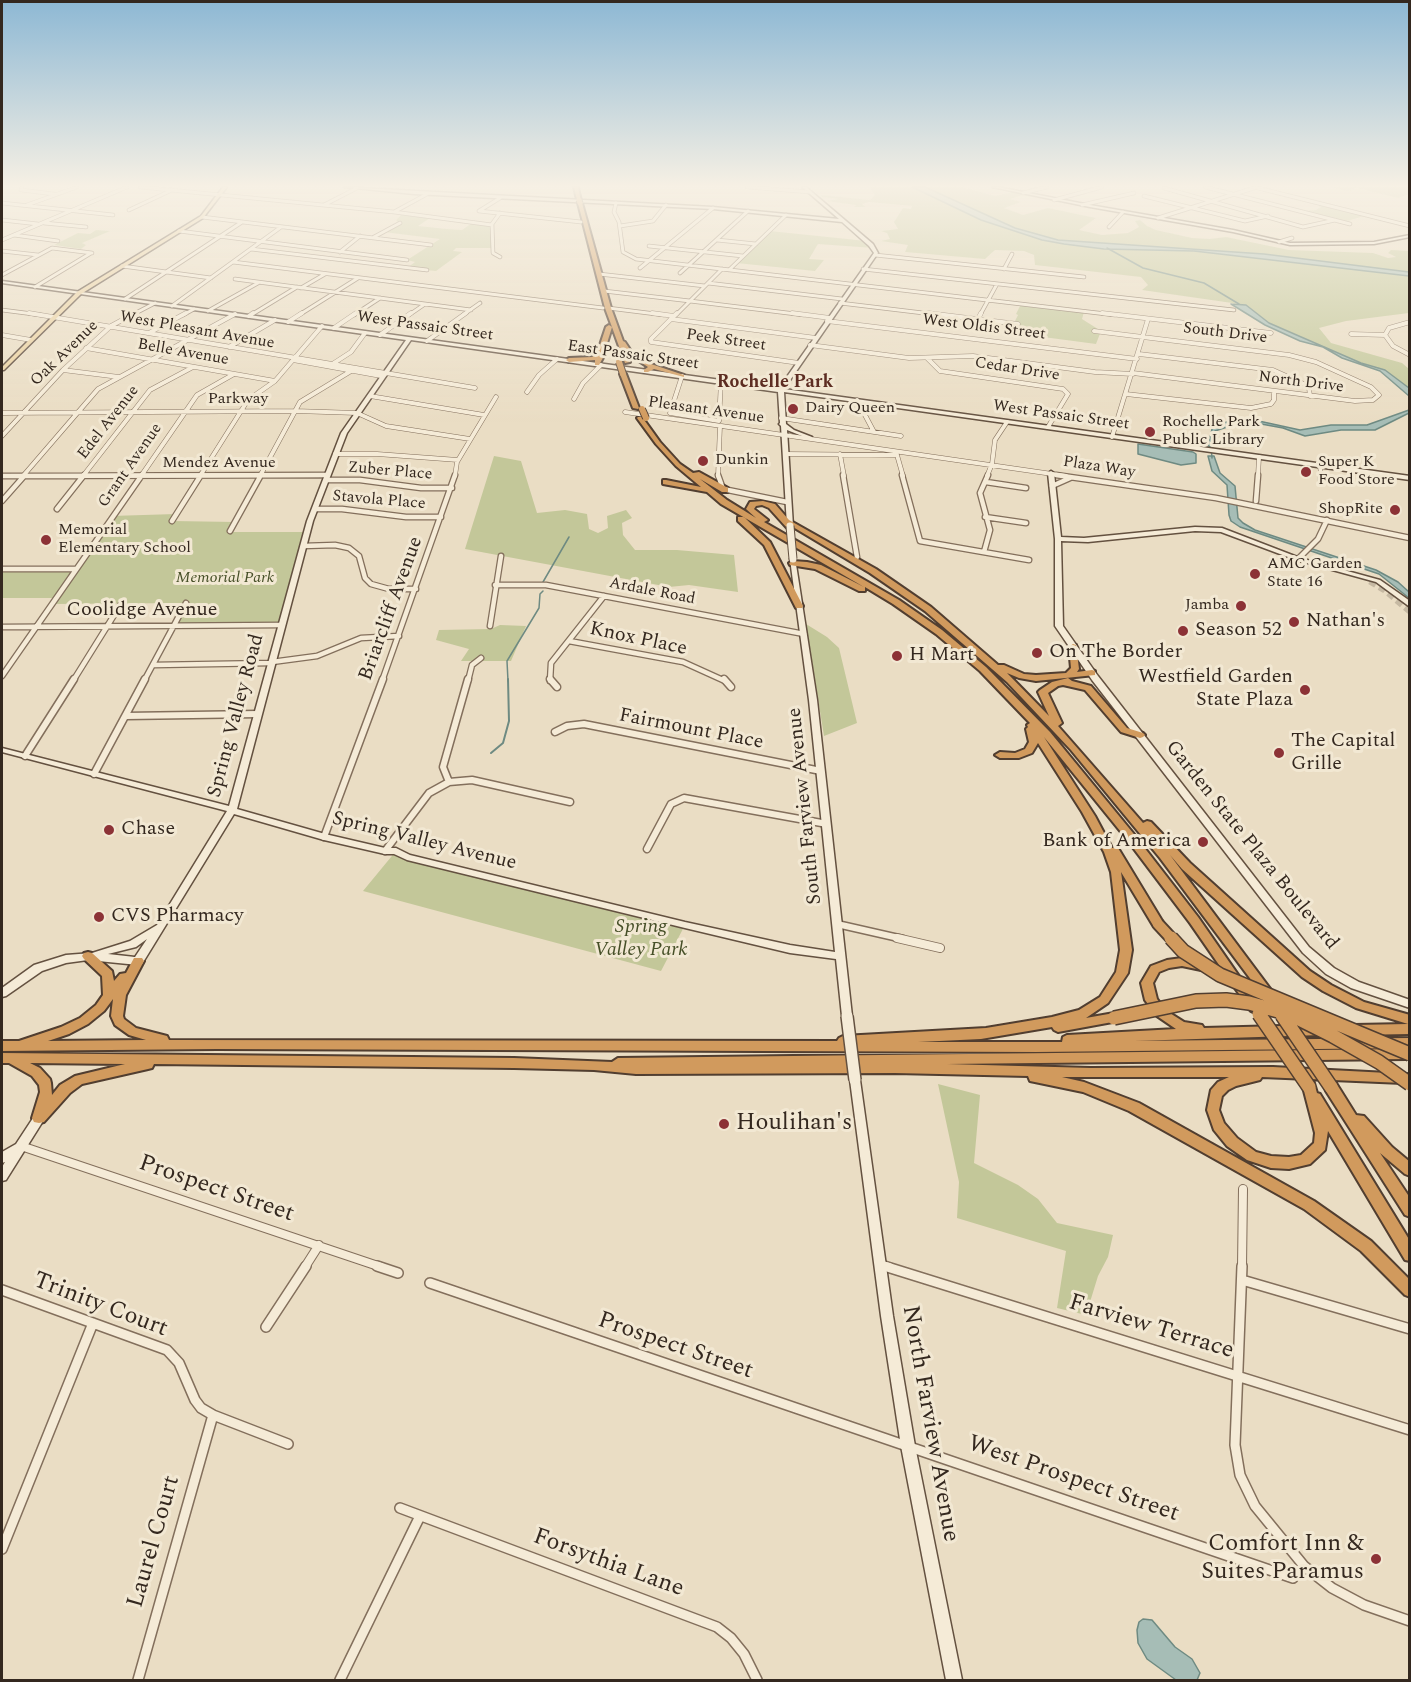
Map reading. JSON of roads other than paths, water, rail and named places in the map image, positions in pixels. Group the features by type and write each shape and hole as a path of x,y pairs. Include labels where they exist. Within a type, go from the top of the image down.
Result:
{"highway":[{"path":"594,265 626,374 643,418 658,443 678,465 724,502 767,544 799,606"},
{"path":"597,265 606,308"},
{"path":"599,365 612,329"},
{"path":"612,329 629,352 648,368 682,376"},
{"path":"569,360 593,358 602,354"},
{"path":"643,418 666,445 698,475 737,506 886,587 969,644"},
{"path":"678,465 683,478 666,482 694,486 715,495"},
{"path":"698,475 718,475"},
{"path":"698,475 724,490"},
{"path":"724,502 889,597 939,632 973,660 1047,734 1151,862 1245,993 1309,1087 1410,1255"},
{"path":"771,526 751,511 750,507 763,503 772,506 789,524 873,571 927,609 1030,700 1106,786 1209,913 1331,1087 1410,1210"},
{"path":"793,561 812,565 853,584 896,609 973,660"},
{"path":"1067,742 1043,695 1049,687 1066,679 1075,669 1073,647"},
{"path":"984,657 999,667 1022,676 1066,679 1094,676"},
{"path":"1066,679 1088,688 1124,730 1140,735"},
{"path":"1000,754 1021,755 1032,748 1034,738 1025,712"},
{"path":"1025,712 1158,924 1182,951 1220,975 1410,1054"},
{"path":"1106,786 1186,866 1306,974 1360,1005 1410,1020"},
{"path":"980,1040 1083,1014 1098,1006 1110,994 1122,973 1126,950 1118,880 1109,852 1087,812"},
{"path":"88,956 108,974 109,994"},
{"path":"138,961 120,995 117,1011 119,1022 146,1037 217,1044"},
{"path":"17,1046 78,1025 95,1012 138,961"},
{"path":"1245,993 1212,971 1182,962 1167,963 1155,969 1147,983 1148,994 1155,1006 1167,1018 1181,1026 1276,1031"},
{"path":"980,1040 1114,1018 1196,1001 1226,1000 1249,1003 1289,1014 1325,1031 1379,1062 1410,1084"},
{"path":"2,1046 217,1044 802,1046 1164,1034 1410,1029"},
{"path":"980,1040 1410,1043"},
{"path":"594,1065 636,1061 1410,1054"},
{"path":"5,1058 594,1065 636,1069 992,1070 1091,1073 1274,1072 1410,1078"},
{"path":"5,1058 36,1072 45,1083 46,1092 39,1118"},
{"path":"39,1118 65,1089 79,1080 170,1059"},
{"path":"992,1070 1069,1083 1134,1107 1326,1215 1366,1246 1410,1290"},
{"path":"1274,1072 1233,1081 1219,1090 1214,1098 1214,1115 1222,1131 1238,1147 1252,1156 1271,1162 1289,1163 1305,1160 1316,1151 1320,1146 1322,1133 1309,1087"},
{"path":"1375,1077 1410,1084"},
{"path":"1331,1087 1386,1151 1410,1170"}],"main road":[{"path":"3,366 80,293 122,266"}],"street":[{"path":"2,275 19,265"},
{"path":"35,287 71,265"},
{"path":"125,299 176,265"},
{"path":"172,306 228,265"},
{"path":"263,265 606,308 816,338"},
{"path":"389,265 427,270"},
{"path":"640,268 643,265"},
{"path":"680,273 688,265"},
{"path":"692,265 1271,333"},
{"path":"729,270 734,265"},
{"path":"781,390 866,265"},
{"path":"972,265 1084,278"},
{"path":"122,266 211,278"},
{"path":"673,318 722,269"},
{"path":"863,269 1234,310"},
{"path":"249,316 326,273"},
{"path":"599,274 841,301 1018,324"},
{"path":"288,322 358,277"},
{"path":"235,279 471,310"},
{"name":"West Passaic Street","path":"2,282 518,353"},
{"path":"208,311 259,282"},
{"path":"978,319 997,284"},
{"name":"West Oldis Street","path":"604,291 1138,356 1273,370 1307,386 1310,396"},
{"path":"334,328 381,298"},
{"name":"Oak Avenue","path":"2,436 63,370 110,327 155,303"},
{"path":"427,341 480,303"},
{"path":"380,334 425,304"},
{"path":"147,333 194,309"},
{"name":"West Pleasant Avenue","path":"2,310 228,347 381,376 385,374 475,388"},
{"path":"2,501 98,389 235,314"},
{"name":"Peek Street","path":"673,318 651,339 651,342 799,363"},
{"path":"1112,437 1148,319"},
{"path":"228,347 275,320"},
{"path":"1385,335 1389,328 1410,322"},
{"path":"172,521 251,396 275,381 322,326"},
{"name":"South Drive","path":"1094,330 1269,351 1303,358"},
{"path":"328,367 351,352 366,333"},
{"path":"1351,334 1385,335"},
{"path":"1385,335 1392,346 1410,355"},
{"path":"2,336 31,340"},
{"name":"Spring Valley Road","path":"138,961 164,923 232,810 303,546 335,454 344,433 409,339"},
{"name":"North Drive","path":"810,345 909,358 973,356 1360,402 1373,400 1379,395 1371,387 1303,358"},
{"name":"Belle Avenue","path":"86,348 275,381"},
{"name":"East Passaic Street","path":"518,353 599,365 648,368"},
{"name":"Cedar Drive","path":"927,358 940,371 1063,389 1068,394 1048,428"},
{"name":"West Pleasant Avenue","path":"294,359 352,365 385,372 385,374"},
{"path":"527,392 539,375 557,359"},
{"path":"230,531 300,402 351,371 355,368 352,365"},
{"path":"574,399 583,383 599,365"},
{"name":"Edel Avenue","path":"57,509 150,390 193,367"},
{"path":"63,370 119,377"},
{"name":"Grant Avenue","path":"2,676 197,396 234,374"},
{"name":"East Passaic Street","path":"682,376 781,390"},
{"name":"Pleasant Avenue","path":"682,376 670,413 783,434"},
{"path":"721,381 718,475 720,486 724,490 787,502"},
{"name":"West Passaic Street","path":"781,390 1410,478"},
{"name":"South Farview Avenue","path":"781,390 787,502 793,561 821,771 840,956 867,1174"},
{"path":"1126,394 1251,408 1271,404 1274,400 1274,391"},
{"path":"370,396 484,415"},
{"name":"Briarcliff Avenue","path":"324,837 452,488 458,460 496,397"},
{"path":"857,400 874,432"},
{"name":"Parkway","path":"2,413 295,411 357,414 386,426 470,439"},
{"name":"Pleasant Avenue","path":"626,412 720,423"},
{"path":"782,421 901,436"},
{"path":"782,421 792,431 809,437"},
{"path":"984,552 990,535 980,497 992,464 995,441 1007,422"},
{"name":"Plaza Way","path":"783,434 1249,503 1410,538"},
{"path":"784,443 809,437"},
{"path":"785,453 897,456 918,537 927,544 1029,560"},
{"path":"335,454 388,454 431,460 458,460"},
{"path":"840,454 857,557"},
{"path":"1256,501 1259,457"},
{"path":"1320,465 1320,480"},
{"name":"Garden State Plaza Boulevard","path":"1051,473 1058,539 1059,623 1073,647 1276,913 1313,957 1330,971 1355,985 1410,1004"},
{"name":"Mendez Avenue","path":"2,476 327,478"},
{"path":"1052,486 1060,481 1078,477"},
{"name":"Zuber Place","path":"327,478 409,487 452,488"},
{"path":"986,482 1026,488"},
{"name":"Stavola Place","path":"315,509 342,508 397,517 441,518"},
{"path":"985,517 1026,523"},
{"path":"1300,557 1323,532 1327,520"},
{"path":"1058,539 1083,540 1216,529 1231,532 1383,584 1410,605"},
{"path":"303,546 335,545 349,548 357,553 365,578 371,584 389,589 416,589"},
{"path":"490,626 501,556"},
{"path":"2,569 76,569"},
{"path":"1353,574 1370,581"},
{"name":"Ardale Road","path":"495,585 546,585 804,634"},
{"path":"557,687 550,681 549,668 604,596"},
{"path":"94,774 186,603"},
{"path":"25,756 121,604"},
{"name":"Coolidge Avenue","path":"2,627 282,625"},
{"path":"154,665 272,663 316,656 361,638 399,636"},
{"name":"Knox Place","path":"569,641 683,662 724,679 731,687"},
{"path":"449,782 443,767 472,665 481,658"},
{"path":"126,716 258,714"},
{"name":"Fairmount Place","path":"555,732 567,726 584,724 821,771"},
{"name":"Spring Valley Avenue","path":"2,750 232,810 324,837 385,851 396,851 407,856 694,927 790,949 840,956"},
{"path":"385,851 429,793 449,782 472,780 570,802"},
{"path":"647,849 671,804 684,798 826,824"},
{"path":"2,993 23,977 46,965 66,958 88,956 133,944 164,923"},
{"path":"837,924 940,948"},
{"path":"88,956 138,961"},
{"path":"2,1176 39,1118"},
{"path":"2,1158 20,1146"},
{"name":"Prospect Street","path":"20,1146 398,1273"},
{"name":"North Farview Avenue","path":"867,1174 908,1446 954,1680"},
{"path":"1243,1189 1242,1280 1235,1445 1240,1475 1255,1506 1304,1566 1332,1588 1364,1605 1410,1621"},
{"path":"266,1327 319,1245"},
{"name":"Farview Terrace","path":"881,1265 1410,1430"},
{"path":"1242,1280 1410,1329"},
{"name":"Prospect Street","path":"430,1283 908,1446"},
{"name":"Trinity Court","path":"2,1290 167,1350 175,1357 201,1408 213,1415 288,1443"},
{"path":"2,1549 93,1323"},
{"name":"Laurel Court","path":"138,1680 213,1415"},
{"name":"West Prospect Street","path":"908,1446 1293,1578"},
{"name":"Forsythia Lane","path":"399,1508 717,1627 731,1638 744,1654 757,1680"},
{"path":"340,1680 420,1516"}],"water":[{"path":"1319,265 1357,265 1409,272 1409,276"},
{"path":"1231,304 1246,305 1269,323 1361,363 1385,370 1409,388 1409,396 1380,371 1342,358 1323,347 1300,341 1265,325"},
{"path":"1409,410 1409,413 1375,430 1341,430 1305,436 1283,428 1245,421 1215,431 1213,447 1208,446 1213,425 1245,418 1300,430 1331,425 1367,425"},
{"path":"1138,444 1193,452 1196,454 1196,463 1181,465 1138,454"},
{"path":"1208,456 1214,456 1220,473 1235,486 1238,518 1243,523 1255,530 1376,570 1398,582 1409,592 1409,598 1379,574 1240,527 1231,521 1227,485 1212,471"},
{"path":"1143,1619 1152,1620 1175,1647 1192,1659 1200,1673 1197,1680 1176,1680 1147,1659 1138,1643 1137,1630 1139,1622"}],"waterway":[{"path":"1138,265 1204,283 1239,304"},
{"path":"1211,446 1212,458"},
{"path":"543,582 569,537"},
{"path":"508,681 507,661 539,608 540,594 543,591"},
{"path":"491,753 503,743 509,721 508,679"}],"tunnel":[{"path":"1370,581 1410,611"}],"place":[{"name":"Dairy Queen","path":"793,409"},
{"name":"Rochelle Park Public Library","path":"1150,432"},
{"name":"Dunkin","path":"703,461"},
{"name":"Super K Food Store","path":"1306,472"},
{"name":"ShopRite","path":"1395,510"},
{"name":"Memorial Elementary School","path":"46,540"},
{"name":"AMC Garden State 16","path":"1255,574"},
{"name":"Jamba","path":"1241,606"},
{"name":"Nathan's","path":"1294,622"},
{"name":"Season 52","path":"1183,631"},
{"name":"On The Border","path":"1037,653"},
{"name":"H Mart","path":"897,656"},
{"name":"Westfield Garden State Plaza","path":"1305,690"},
{"name":"The Capital Grille","path":"1279,753"},
{"name":"Chase","path":"109,830"},
{"name":"Bank of America","path":"1203,842"},
{"name":"CVS Pharmacy","path":"99,917"},
{"name":"Houlihan's","path":"724,1124"},
{"name":"Comfort Inn & Suites Paramus","path":"1376,1559"}],"district":[{"name":"Rochelle Park","path":"775,383"}],"park label":[{"name":"Memorial Park","path":"225,579"},
{"name":"Spring Valley Park","path":"641,940"}]}
